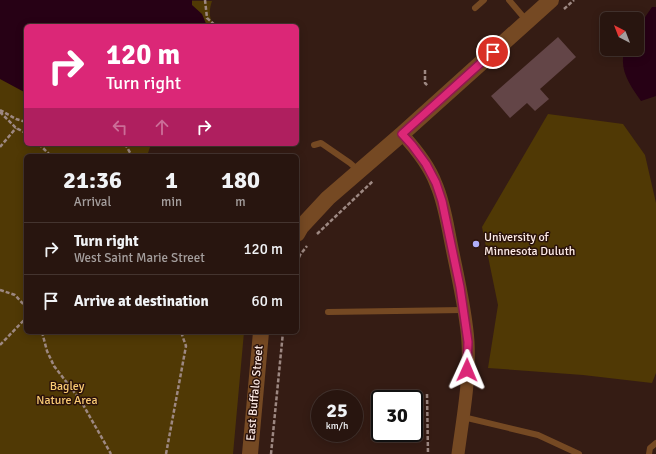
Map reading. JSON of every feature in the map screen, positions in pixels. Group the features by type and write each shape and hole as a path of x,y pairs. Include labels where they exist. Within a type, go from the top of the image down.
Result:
{"street":[{"path":"299,230 328,198 402,134 551,0"},
{"path":"402,134 426,164 436,183 445,215 460,287 468,342 463,417 458,454"},
{"name":"East Buffalo Street","path":"250,454 261,334"}],"lane":[{"path":"476,8 484,0"},
{"path":"510,0 527,22"},
{"path":"314,145 321,143 350,163 358,171"},
{"path":"328,312 463,310"},
{"path":"463,417 538,435 579,454"},
{"path":"649,454 652,445 656,443"}],"path":[{"path":"205,0 207,18 214,24"},
{"path":"424,70 425,83 428,86"},
{"path":"0,111 24,121"},
{"path":"0,111 16,128 24,132"},
{"path":"0,147 16,128"},
{"path":"41,146 49,154"},
{"path":"0,290 15,296 24,305"},
{"path":"0,346 24,320"},
{"path":"43,334 47,351 54,366 81,401 111,454"},
{"path":"166,454 186,346 182,334"},
{"path":"271,454 283,334"},
{"path":"427,394 428,454"}],"green space":[{"name":"Bagley Nature Area","path":"0,0 212,1 210,17 214,24 24,24 24,146 150,146 148,154 24,154 24,334 244,334 233,454 0,454"},
{"path":"548,114 623,124 645,155 656,203 656,373 652,383 583,375 488,368 498,305 482,227"}],"shaded area":[{"path":"0,0 192,0 192,5 202,14 206,24 24,24 24,92 0,79"},
{"path":"652,7 656,7 656,96 641,101 626,76 623,56 644,56 644,19"}],"building":[{"path":"558,37 576,57 540,89 549,99 535,111 527,103 510,118 491,96"}],"place":[{"name":"University of Minnesota Duluth","path":"476,244"}],"route":[{"path":"467,370 468,342 460,287 442,201 436,183 426,164 402,134 493,52"}]}
